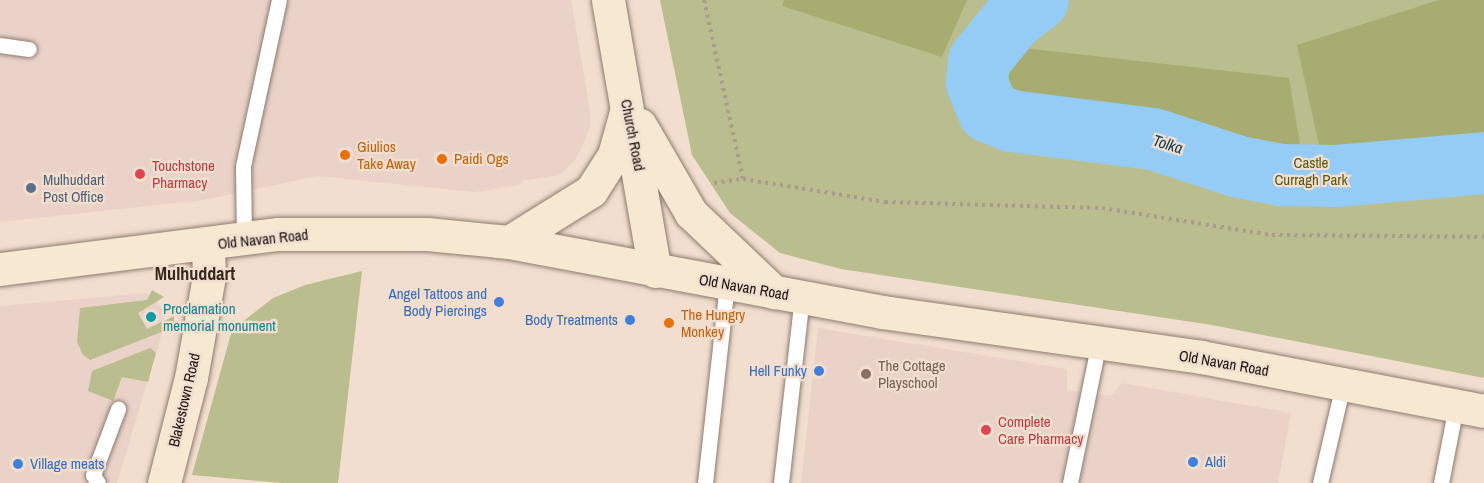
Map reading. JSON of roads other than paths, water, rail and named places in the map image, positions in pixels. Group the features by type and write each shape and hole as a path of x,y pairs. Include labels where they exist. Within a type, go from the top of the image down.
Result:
{"street":[{"name":"Church Road","path":"608,0 655,271"},
{"path":"509,242 591,191 614,155 627,103"},
{"path":"627,103 690,213 788,295"},
{"name":"Old Navan Road","path":"0,269 208,245 278,234 358,233 509,242 788,295 1098,346 1201,357 1470,409"},
{"name":"Blakestown Road","path":"164,483 191,378 208,276 208,245"}],"lane":[{"path":"244,239 243,166 279,0"},
{"path":"0,45 29,49"},
{"path":"705,483 727,284"},
{"path":"782,483 788,295"},
{"path":"1070,483 1098,346"},
{"path":"1320,483 1342,384"},
{"path":"1441,483 1470,409"},
{"path":"98,483 93,475 118,410"}],"waterway":[{"name":"Tolka","path":"1038,0 1013,19 979,61 977,83 989,112 1011,121 1153,139 1239,167 1281,175 1336,176 1484,163"}],"place":[{"name":"Giulios Take Away","path":"345,155"},
{"name":"Paidi Ogs","path":"442,159"},
{"name":"Touchstone Pharmacy","path":"140,174"},
{"name":"Mulhuddart Post Office","path":"31,188"},
{"name":"Angel Tattoos and Body Piercings","path":"499,302"},
{"name":"Proclamation memorial monument","path":"151,317"},
{"name":"Body Treatments","path":"630,320"},
{"name":"The Hungry Monkey","path":"669,323"},
{"name":"Hell Funky","path":"819,371"},
{"name":"The Cottage Playschool","path":"866,374"},
{"name":"Complete Care Pharmacy","path":"986,430"},
{"name":"Aldi","path":"1193,462"},
{"name":"Village meats","path":"18,464"}],"district":[{"name":"Mulhuddart","path":"195,274"}],"park label":[{"name":"Castle Curragh Park","path":"1311,170"}]}
